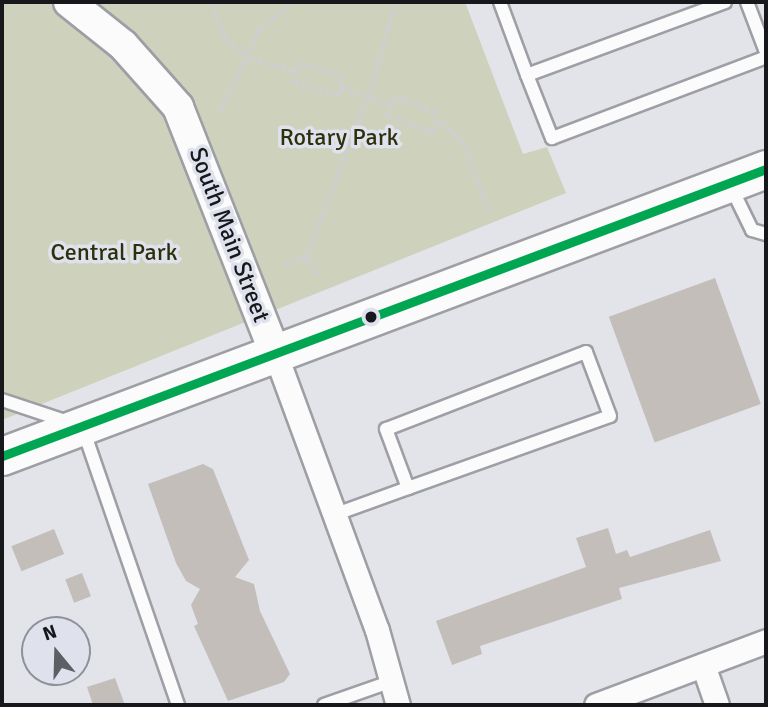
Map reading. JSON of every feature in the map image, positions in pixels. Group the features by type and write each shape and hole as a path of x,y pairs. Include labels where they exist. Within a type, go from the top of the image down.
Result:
{"main road":[{"path":"2,456 729,183 765,167"}],"street":[{"name":"South Main Street","path":"69,2 123,45 178,107 336,514 398,705"},
{"path":"596,705 766,641"},
{"path":"703,665 717,705"}],"lane":[{"path":"500,2 552,138 766,54 747,2"},
{"path":"527,75 725,2"},
{"path":"729,183 752,230 766,234"},
{"path":"336,514 610,416 586,352 386,429 408,488"},
{"path":"2,400 82,425 178,705"},
{"path":"324,705 392,681"}],"path":[{"path":"211,2 225,39 249,58 296,71"},
{"path":"220,112 249,58 259,30 293,2"},
{"path":"306,257 368,96 395,2"},
{"path":"301,63 343,77 338,96 293,81 296,71 301,63"},
{"path":"341,87 392,105"},
{"path":"436,113 396,97 387,115 432,132 434,122 441,122 463,141 490,214"},
{"path":"285,263 306,257"},
{"path":"306,257 318,274"}],"green space":[{"path":"2,2 465,2 523,154 547,147 566,193 2,420"}],"building":[{"path":"715,278 761,404 655,443 609,317"},
{"path":"203,464 213,469 249,560 235,577 254,584 260,611 290,674 284,682 228,701 194,626 198,624 191,605 200,589 186,581 176,563 148,484"},
{"path":"608,528 616,554 627,550 630,557 710,530 721,561 619,588 622,599 480,646 482,654 452,665 436,621 586,567 576,538"},
{"path":"54,529 64,554 21,571 11,546"},
{"path":"82,573 91,596 74,603 65,579"},
{"path":"115,678 125,705 93,705 87,687"}],"transit line":[{"path":"2,456 766,169"}],"park label":[{"name":"Rotary Park","path":"339,138"},
{"name":"Central Park","path":"114,253"}]}
